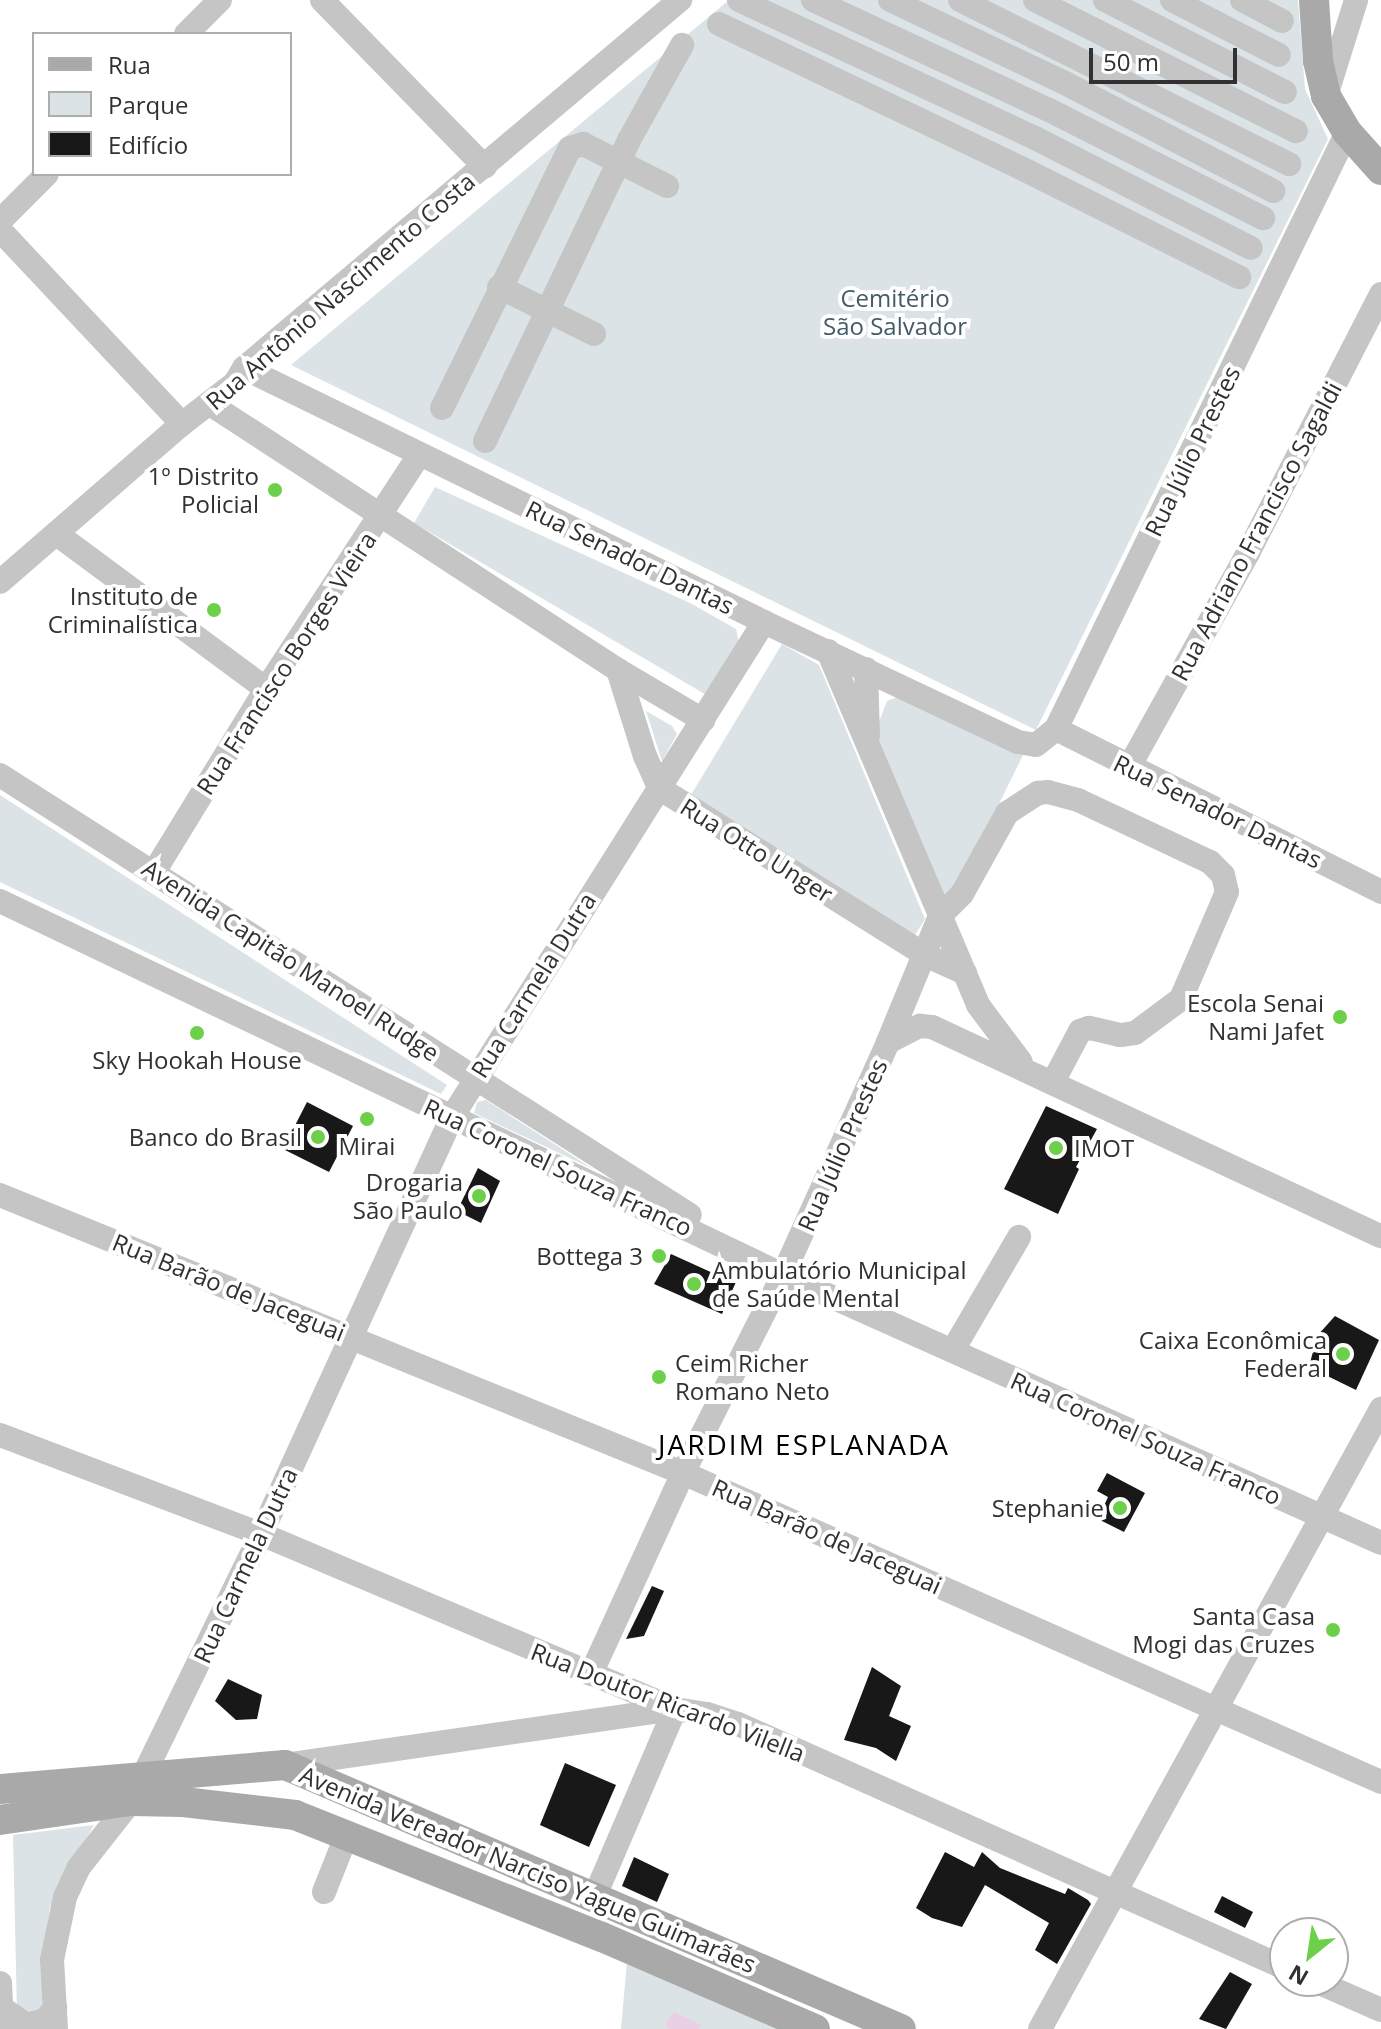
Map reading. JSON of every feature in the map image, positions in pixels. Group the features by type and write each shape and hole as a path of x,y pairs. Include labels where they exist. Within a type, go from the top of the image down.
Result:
{"main road":[{"path":"1314,0 1318,61 1326,96 1347,132 1381,170"},
{"path":"183,1802 296,1770 294,1780 286,1791 295,1815"},
{"name":"Avenida Vereador Narciso Yague Guimarães","path":"0,1789 137,1788 296,1770 901,2029"},
{"name":"Avenida Vereador Narciso Yague Guimarães","path":"0,1820 137,1788 183,1802 295,1815 815,2029"}],"street":[{"path":"188,32 220,0"},
{"path":"322,0 485,167"},
{"name":"Rua Antônio Nascimento Costa","path":"0,582 58,535 182,424 235,383 244,368 680,0"},
{"path":"739,0 1035,138 1251,248"},
{"path":"813,0 1049,110 1263,218"},
{"path":"890,0 1063,82 1273,191"},
{"path":"960,0 1289,164"},
{"path":"1035,0 1296,131"},
{"path":"1105,0 1285,92"},
{"path":"1172,0 1279,55"},
{"path":"1242,0 1282,21"},
{"path":"1326,96 1356,0"},
{"path":"719,24 1021,168 1239,277"},
{"path":"485,441 619,161 682,45"},
{"name":"Rua Júlio Prestes","path":"1056,729 1347,132"},
{"path":"442,408 570,148 583,144 667,186"},
{"path":"0,221 45,176"},
{"path":"0,230 182,424"},
{"path":"499,287 594,334"},
{"name":"Rua Adriano Francisco Sagaldi","path":"1129,767 1249,551 1381,294"},
{"name":"Rua Senador Dantas","path":"244,368 764,622 1018,742 1036,745 1056,729 1381,892"},
{"path":"210,404 618,670 703,720"},
{"name":"Rua Francisco Borges Vieira","path":"154,872 266,689 419,455"},
{"path":"58,535 266,689"},
{"name":"Rua Carmela Dutra","path":"56,2019 52,1960 65,1897 79,1867 137,1788 261,1534 452,1117 764,622"},
{"path":"828,651 869,755 965,973 992,1028 1028,1070"},
{"path":"866,669 869,755"},
{"name":"Rua Otto Unger","path":"618,670 645,756 659,788 925,955 965,973"},
{"name":"Avenida Capitão Manoel Rudge","path":"0,775 783,1275"},
{"path":"940,916 962,894 1007,813 1026,798 1048,792 1078,800 1210,862 1223,875 1227,892 1181,999 1135,1033 1120,1035 1089,1028 1080,1031 1053,1082"},
{"name":"Rua Coronel Souza Franco","path":"0,901 783,1275 1381,1543"},
{"name":"Rua Júlio Prestes","path":"591,1674 683,1473 783,1275 888,1042 940,916"},
{"path":"888,1042 920,1026 932,1027 1381,1236"},
{"name":"Rua Barão de Jaceguai","path":"0,1195 683,1473 1381,1782"},
{"path":"953,1350 1019,1237"},
{"path":"1040,2029 1381,1409"},
{"name":"Rua Doutor Ricardo Vilella","path":"0,1435 261,1534 675,1709 707,1714 738,1724 1269,1961"},
{"path":"296,1770 675,1709"},
{"path":"594,1898 675,1709"},
{"path":"324,1892 347,1834"},
{"path":"0,1983 2,2019 26,2025 56,2019"},
{"path":"1349,1996 1381,2010"}],"green space":[{"name":"Cemitério São Salvador","path":"729,0 1298,0 1305,89 1328,139 1036,730 291,365"},
{"path":"435,487 690,603 736,629 740,647 708,696 414,523"},
{"path":"782,644 819,665 925,919 915,935 691,795"},
{"path":"902,695 1024,753 951,901 943,903 878,759 879,722 887,701"},
{"path":"646,711 672,726 677,734 662,761"},
{"path":"0,795 447,1085 441,1094 0,882"},
{"path":"486,1100 593,1169 474,1113 477,1102"},
{"path":"94,1825 50,1907 43,1955 45,2000 37,2014 17,2013 13,1835"},
{"path":"627,1961 780,2029 621,2029"}],"shaded area":[{"path":"674,2012 701,2025 698,2029 670,2029 665,2025"}],"building":[{"name":"Banco do Brasil","path":"307,1102 353,1126 329,1172 283,1149"},
{"name":"IMOT","path":"1046,1106 1097,1129 1076,1167 1079,1169 1058,1214 1004,1189"},
{"name":"Drogaria São Paulo","path":"478,1168 500,1181 481,1223 457,1211"},
{"name":"Ambulatório Municipal de Saúde Mental","path":"671,1254 715,1274 720,1266 739,1275 722,1314 654,1284"},
{"name":"Caixa Econômica Federal","path":"1335,1316 1379,1340 1356,1390 1309,1367 1317,1336"},
{"name":"Stephanie","path":"1107,1473 1145,1493 1124,1532 1098,1519 1108,1497 1097,1491"},
{"path":"652,1586 664,1591 644,1636 626,1639"},
{"path":"872,1667 901,1686 889,1716 911,1726 896,1761 876,1748 844,1740"},
{"path":"228,1679 262,1695 257,1719 236,1720 215,1701"},
{"path":"565,1763 616,1785 589,1847 540,1825"},
{"path":"945,1852 974,1867 982,1852 1000,1868 1065,1894 1068,1888 1088,1900 1091,1904 1057,1964 1035,1950 1049,1923 985,1885 962,1927 932,1918 916,1908"},
{"path":"634,1857 669,1874 657,1902 622,1886"},
{"path":"1222,1896 1253,1912 1245,1928 1214,1912"},
{"path":"1230,1972 1252,1984 1226,2029 1199,2019"}],"place":[{"name":"1º Distrito Policial","path":"275,490"},
{"name":"Instituto de Criminalística","path":"214,610"},
{"name":"Escola Senai Nami Jafet","path":"1340,1017"},
{"name":"Sky Hookah House","path":"197,1033"},
{"name":"Mirai","path":"367,1119"},
{"name":"Banco do Brasil","path":"318,1137"},
{"name":"IMOT","path":"1056,1148"},
{"name":"Drogaria São Paulo","path":"479,1196"},
{"name":"Bottega 3","path":"659,1256"},
{"name":"Ambulatório Municipal de Saúde Mental","path":"694,1284"},
{"name":"Caixa Econômica Federal","path":"1343,1354"},
{"name":"Ceim Richer Romano Neto","path":"659,1377"},
{"name":"Stephanie","path":"1120,1508"},
{"name":"Santa Casa Mogi das Cruzes","path":"1333,1630"}],"district":[{"name":"JARDIM ESPLANADA","path":"804,1444"}]}
